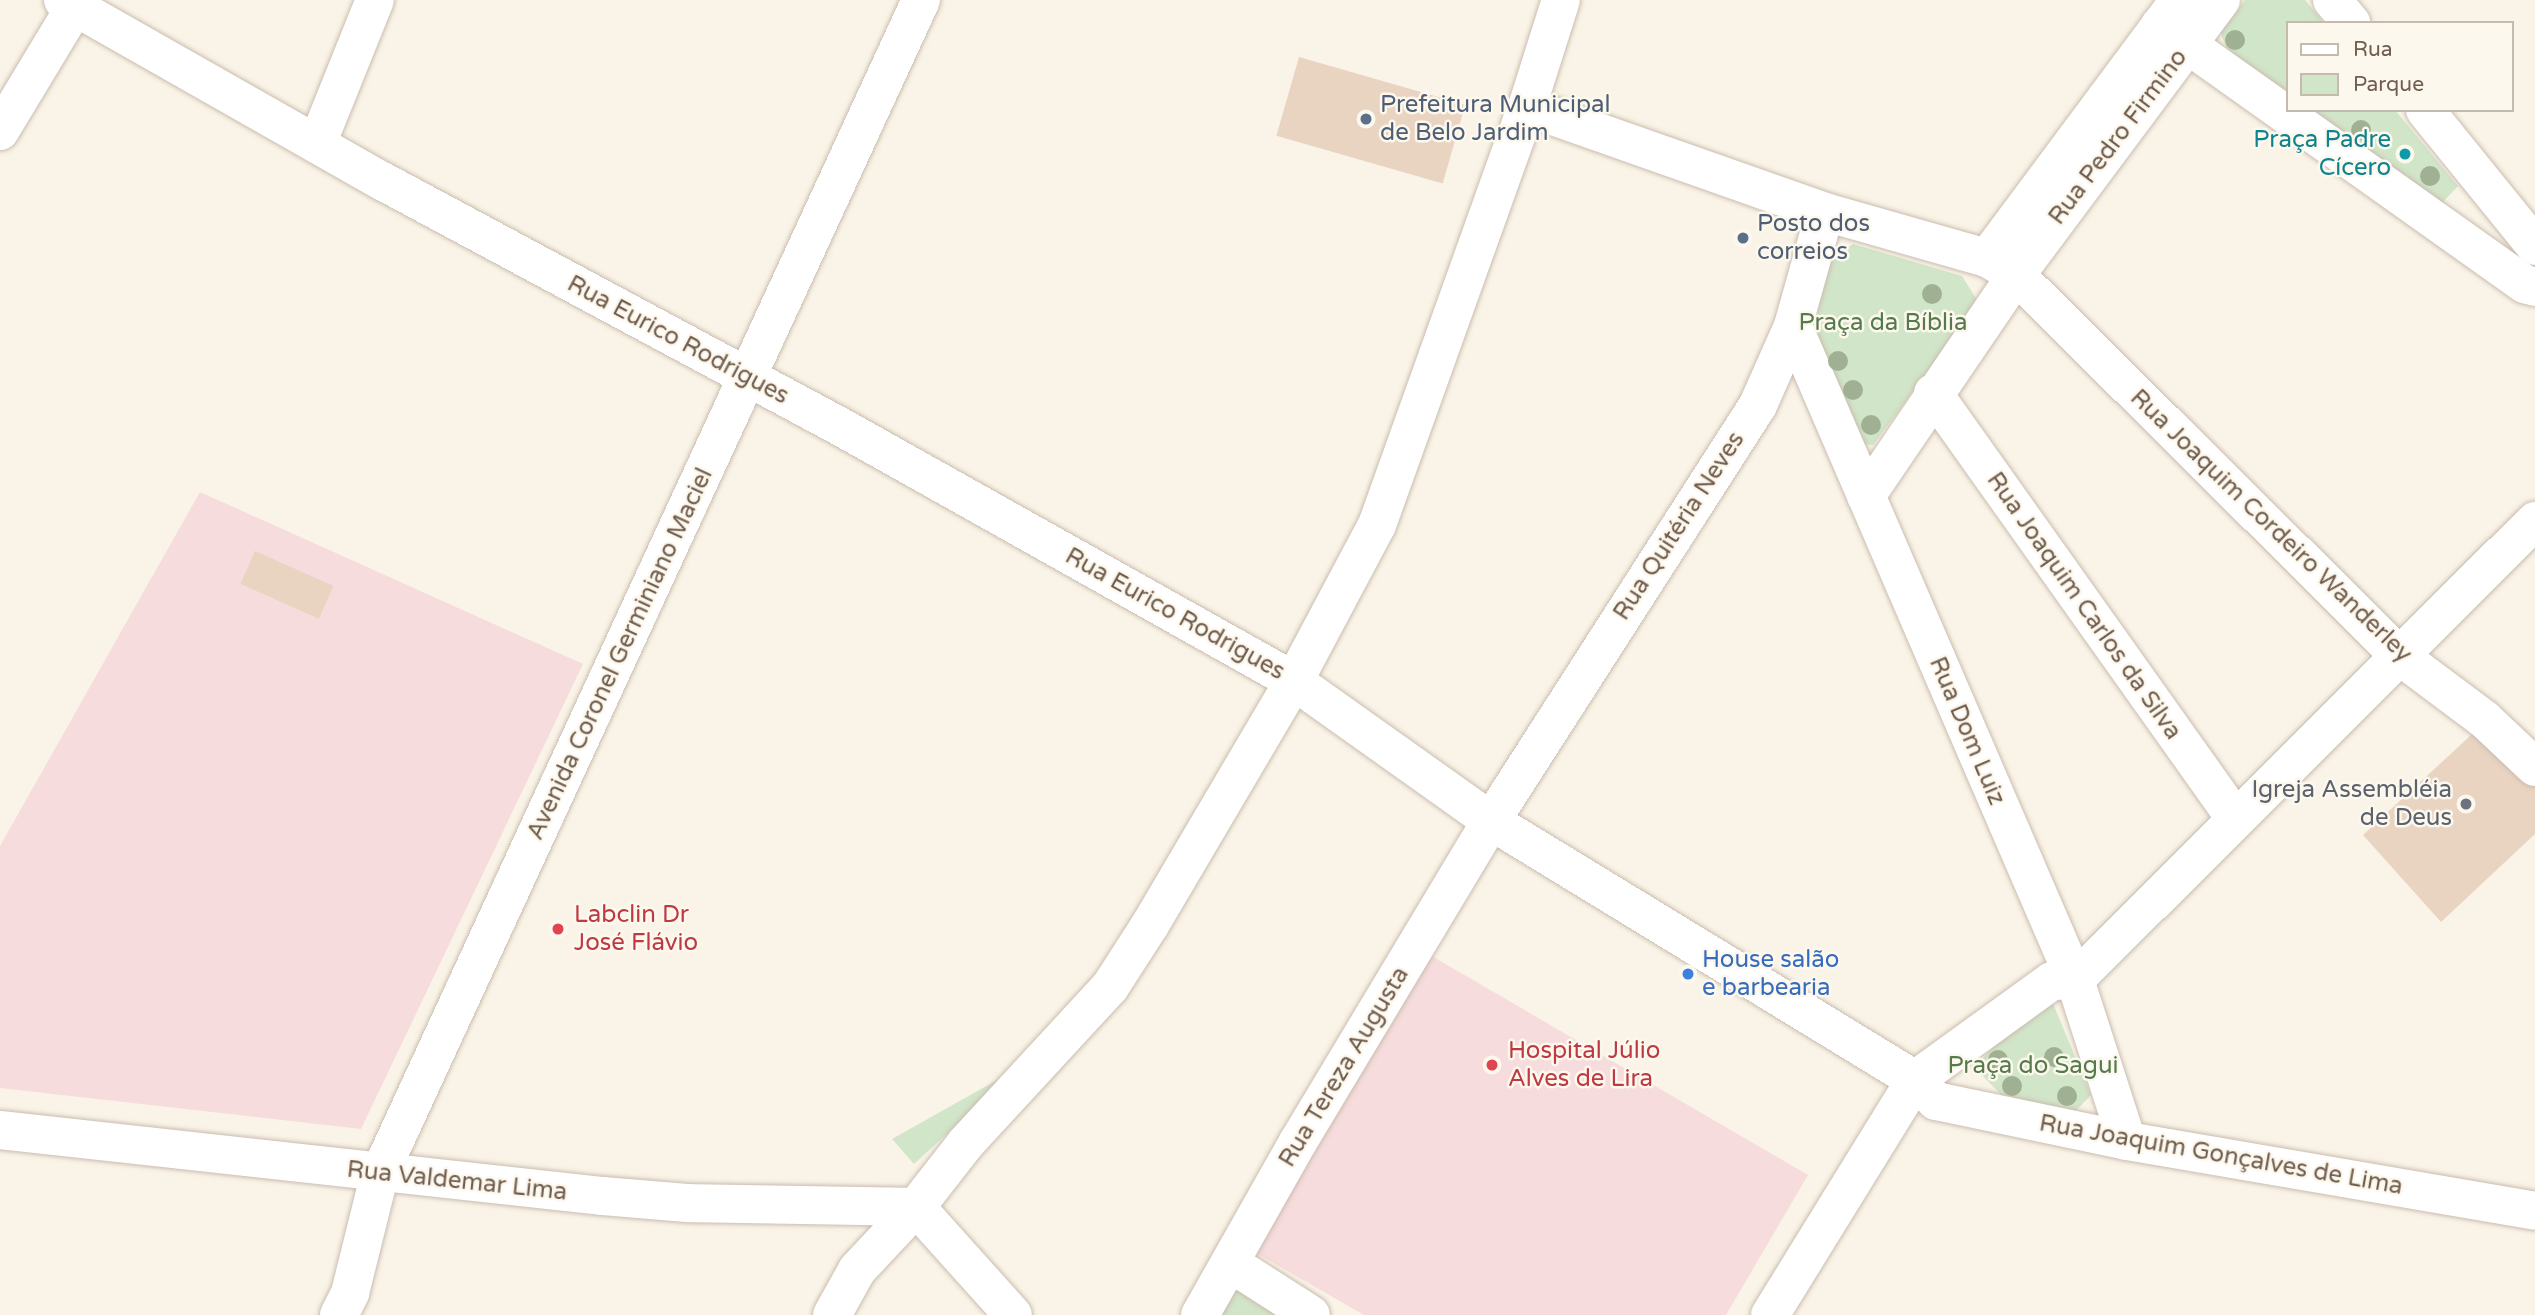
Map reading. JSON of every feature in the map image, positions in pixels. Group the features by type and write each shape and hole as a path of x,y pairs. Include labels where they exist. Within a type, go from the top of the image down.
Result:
{"street":[{"path":"317,144 375,0"},
{"name":"Avenida Coronel Germiniano Maciel","path":"339,1315 350,1293 380,1173 921,0"},
{"path":"832,1315 857,1270 916,1207 966,1143 1110,987 1150,925 1294,681 1377,525 1527,107 1561,0"},
{"name":"Rua Pedro Firmino","path":"1866,496 1933,393 2001,267 2175,23 2221,0"},
{"path":"2332,0 2349,21"},
{"path":"0,131 72,2"},
{"name":"Rua Eurico Rodrigues","path":"72,2 317,144 748,378 1294,681 1491,821"},
{"path":"2175,23 2286,104"},
{"path":"1527,107 1825,212 2001,267"},
{"path":"2298,112 2532,282"},
{"path":"2427,112 2535,246"},
{"name":"Rua Quitéria Neves","path":"1491,821 1758,405 1793,326 1825,212"},
{"name":"Rua Joaquim Cordeiro Wanderley","path":"2001,267 2401,657 2484,719 2535,767"},
{"name":"Rua Dom Luiz","path":"1793,326 2075,980 2127,1141"},
{"name":"Rua Joaquim Carlos da Silva","path":"1933,393 2235,818"},
{"path":"1777,1313 1915,1080 2052,981 2075,980 2535,521"},
{"name":"Rua Joaquim Gonçalves de Lima","path":"1491,821 1915,1080 1936,1101 2127,1141 2535,1211"},
{"name":"Rua Tereza Augusta","path":"1200,1315 1298,1142 1491,821"},
{"name":"Rua Valdemar Lima","path":"0,1130 380,1173 687,1203 916,1207"},
{"path":"916,1207 1013,1315"},
{"path":"1230,1264 1311,1315"}],"shaded area":[{"path":"200,492 583,664 361,1129 0,1088 0,846"},
{"name":"Hospital Júlio Alves de Lira","path":"1430,955 1808,1175 1726,1315 1364,1315 1256,1253"}],"green space":[{"path":"2245,0 2305,0 2322,21 2286,21 2286,94 2229,54 2220,32"},
{"path":"2313,112 2397,112 2458,186 2442,203"},
{"name":"Praça da Bíblia","path":"1853,244 1962,276 1979,303 1873,445 1860,444 1813,334 1830,259"},
{"name":"Praça do Sagui","path":"2052,1001 2091,1095 2069,1118 2013,1107 1981,1074 1982,1059 2035,1003"},
{"path":"1020,1067 914,1164 892,1139"},
{"path":"1222,1274 1286,1315 1200,1315"}],"building":[{"name":"Prefeitura Municipal de Belo Jardim","path":"1299,57 1465,105 1443,184 1276,136"},
{"path":"255,551 334,586 319,619 240,584"},
{"name":"Igreja Assembléia de Deus","path":"2483,724 2535,774 2535,834 2441,922 2363,835"}],"place":[{"name":"Prefeitura Municipal de Belo Jardim","path":"1366,119"},
{"name":"Praça Padre Cícero","path":"2405,154"},
{"name":"Posto dos correios","path":"1743,238"},
{"name":"Igreja Assembléia de Deus","path":"2466,804"},
{"name":"Labclin Dr José Flávio","path":"558,929"},
{"name":"House salão e barbearia","path":"1688,974"},
{"name":"Hospital Júlio Alves de Lira","path":"1492,1065"}]}
